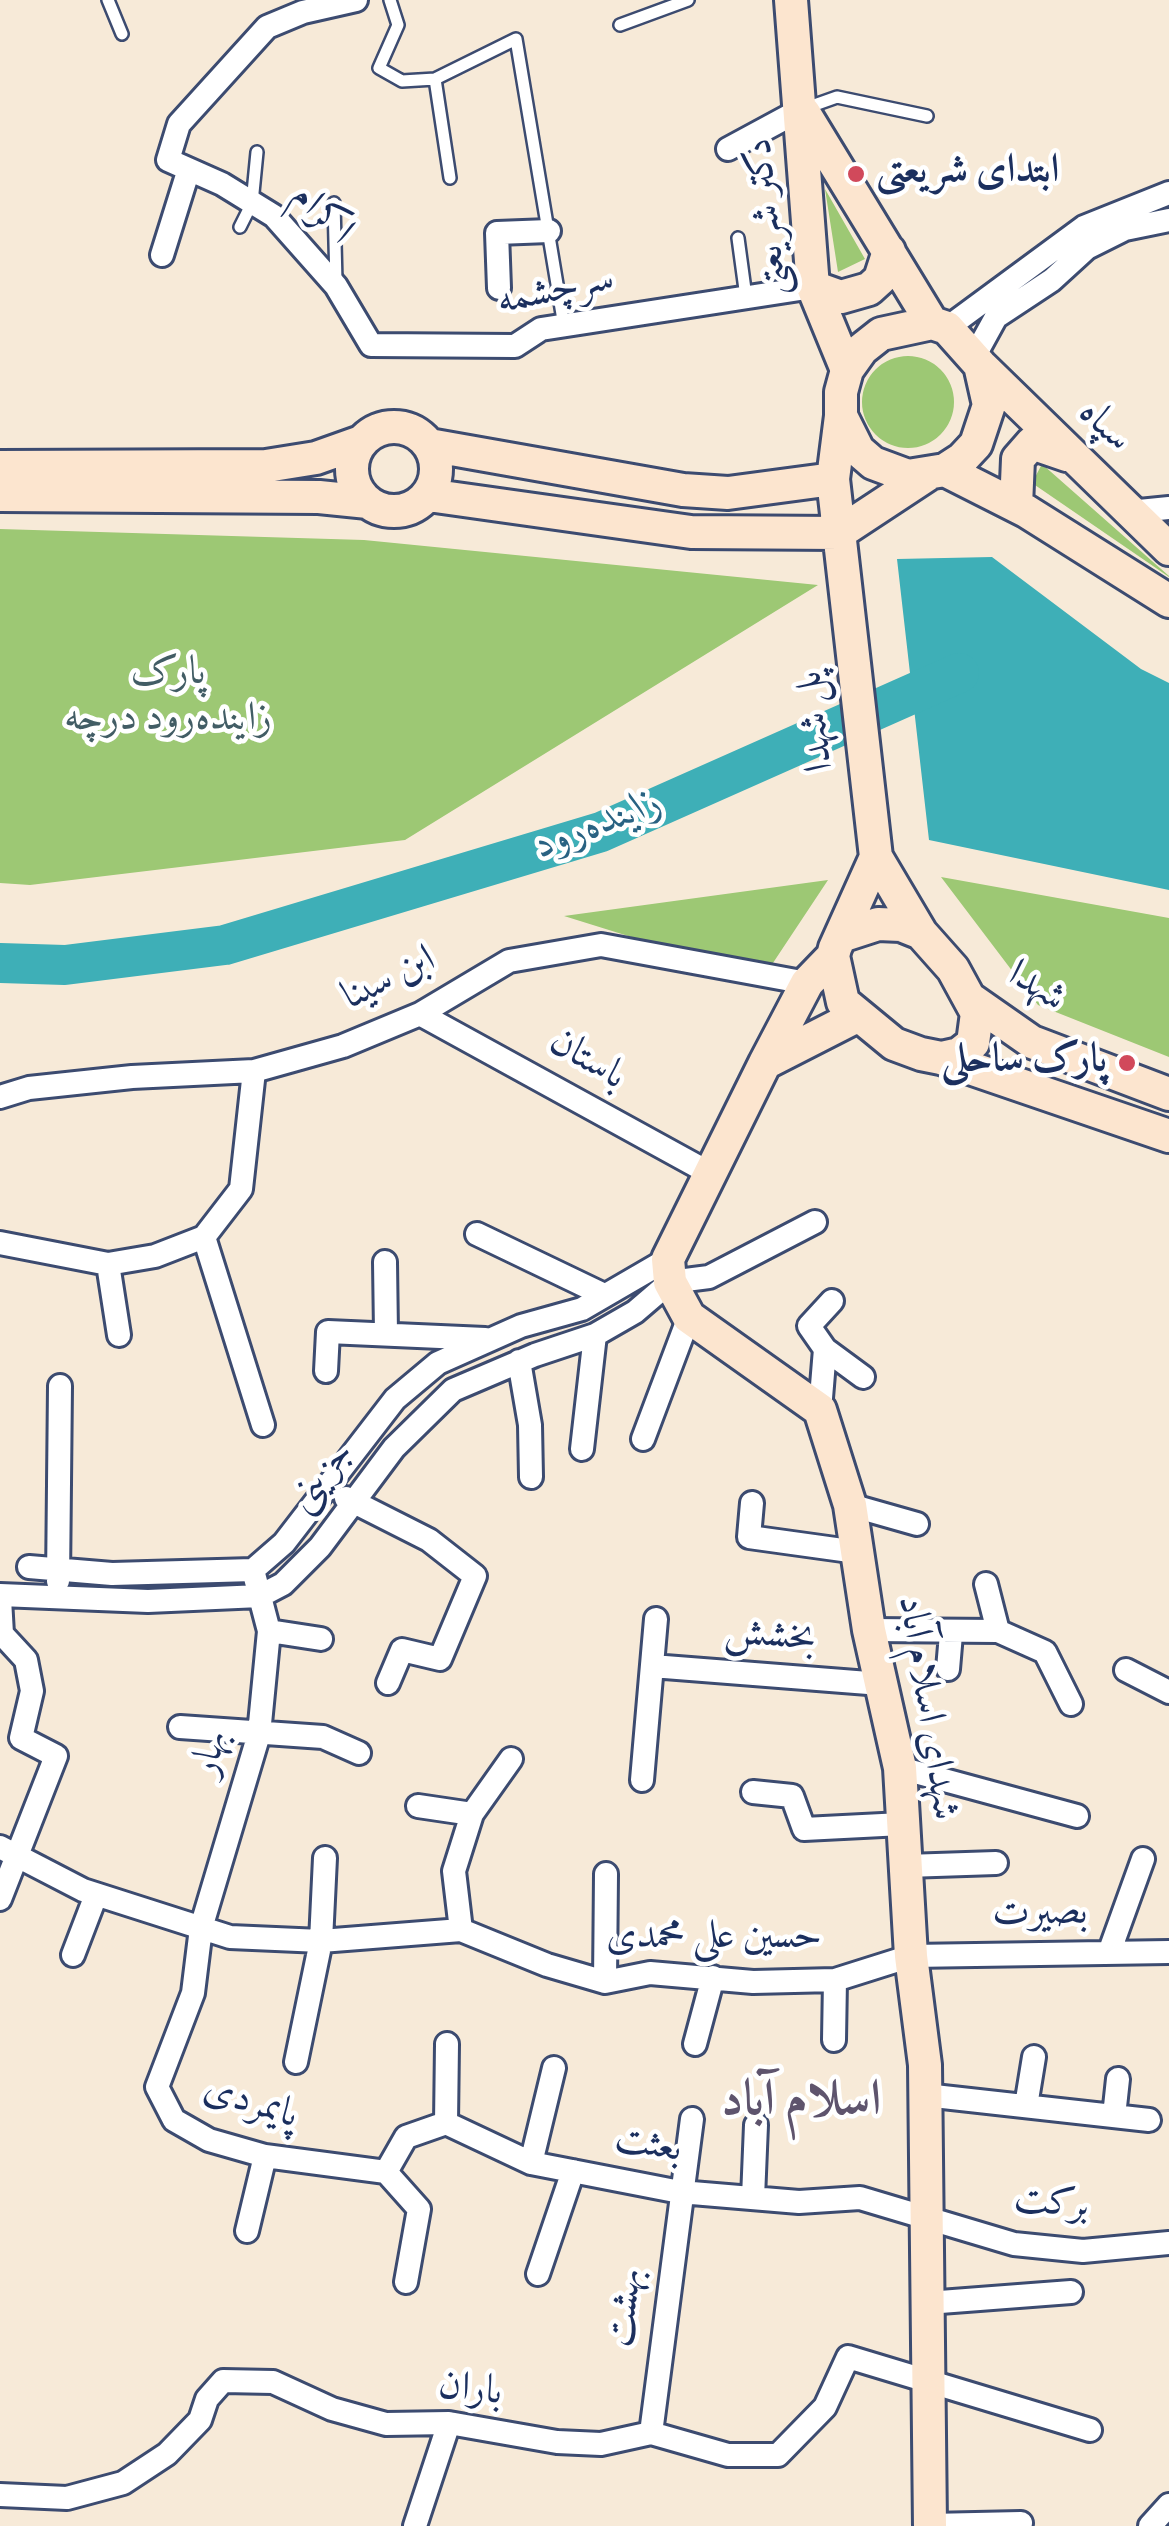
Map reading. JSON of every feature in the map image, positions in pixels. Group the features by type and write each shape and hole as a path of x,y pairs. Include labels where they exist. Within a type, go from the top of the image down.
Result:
{"street":[{"path":"162,255 188,172 168,160 178,124 267,27 302,12 356,0"},
{"name":"دکتر شریعتی","path":"792,0 813,287 847,370"},
{"path":"728,149 802,109"},
{"name":"دکتر شریعتی","path":"802,109 939,325"},
{"name":"اکرام","path":"188,172 222,184 274,216 336,286 371,345"},
{"path":"1169,193 1084,227 1020,279 939,325 881,334 862,349 847,370 841,392 842,416 858,450 872,463 908,476 936,472 1016,506 1169,601"},
{"path":"977,361 992,323 1052,280 1086,248 1125,229 1169,220"},
{"path":"499,288 497,233 549,231"},
{"path":"813,287 841,297 869,289 880,278 889,250"},
{"name":"سرچشمه","path":"371,345 515,346 541,329 813,287"},
{"path":"980,302 982,315 992,323"},
{"path":"428,495 691,532 839,534 962,459 985,425 987,384 977,361 939,325"},
{"name":"سپاه","path":"977,361 1169,549"},
{"name":"پل شهدا","path":"842,416 833,479 876,856"},
{"path":"0,466 266,466 316,458 396,426 408,428 429,445 684,490 728,493 833,479"},
{"path":"361,442 354,454 353,480 368,502"},
{"path":"1016,506 1018,459 1032,443 1068,454"},
{"path":"0,495 319,497 406,510 428,495 436,470 429,445"},
{"path":"1129,512 1169,508"},
{"path":"876,856 921,933 953,968 977,1014 972,1042 959,1054 941,1058"},
{"path":"820,1410 689,1317 669,1271 764,1063 807,983 837,946 876,856"},
{"path":"837,946 878,924 901,925 921,933"},
{"name":"ابن سینا","path":"0,1097 28,1088 114,1079 254,1071 343,1046 420,1014 509,962 601,945 807,983"},
{"path":"837,946 843,1002 855,1017 894,1044 1169,1136"},
{"name":"شهدا","path":"969,998 1032,1042 1169,1094"},
{"name":"باستان","path":"420,1014 712,1175"},
{"path":"764,1063 855,1017"},
{"path":"0,1243 108,1264 155,1256 204,1238 241,1189 254,1071"},
{"path":"29,1566 112,1574 253,1570 284,1543 395,1399 438,1363 488,1339 582,1310 602,1294 669,1271 709,1277 815,1222"},
{"path":"477,1234 602,1294"},
{"path":"204,1238 263,1425"},
{"path":"385,1262 386,1332"},
{"path":"108,1264 119,1335"},
{"name":"جزینی","path":"260,1596 283,1584 356,1504 418,1421 453,1390 519,1361 596,1336 635,1312 669,1271"},
{"path":"832,1300 809,1326 825,1349 863,1377"},
{"path":"643,1438 689,1317"},
{"path":"326,1371 328,1332 488,1339"},
{"path":"582,1448 596,1336"},
{"path":"820,1410 825,1349"},
{"path":"519,1361 530,1425 531,1478"},
{"path":"57,1599 60,1386"},
{"path":"395,1399 418,1421"},
{"name":"شهدای اسلام آباد","path":"820,1410 850,1505 869,1630 900,1768 925,2094 930,2526"},
{"path":"329,1488 429,1540 475,1576 440,1659 402,1650 388,1683"},
{"path":"752,1502 748,1536 857,1552"},
{"path":"850,1505 917,1524"},
{"name":"بهار","path":"201,1928 259,1734 269,1631 253,1570"},
{"path":"986,1584 998,1631"},
{"path":"0,1899 9,1851 56,1756 21,1738 32,1691 26,1660 2,1634 0,1597 148,1602 260,1596"},
{"path":"642,1780 656,1619"},
{"path":"869,1630 950,1634 998,1631 1045,1652 1071,1704"},
{"path":"269,1631 321,1640"},
{"path":"948,1669 950,1634"},
{"name":"بخشش","path":"652,1666 881,1684"},
{"path":"1126,1670 1169,1692"},
{"path":"180,1727 323,1738 358,1754"},
{"path":"461,1930 454,1871 472,1814 511,1759"},
{"path":"900,1768 1077,1816"},
{"path":"753,1792 792,1796 804,1829 902,1824"},
{"path":"418,1806 472,1814"},
{"name":"حسین علی محمدی","path":"9,1851 96,1894 230,1937 321,1941 461,1930 547,1965 605,1982 650,1973 753,1982 834,1980 912,1956"},
{"path":"296,2062 321,1941 325,1858"},
{"path":"1109,1952 1143,1858"},
{"path":"906,1866 996,1863"},
{"path":"605,1982 606,1874"},
{"path":"73,1955 96,1894"},
{"name":"پایمردی","path":"201,1928 193,1993 157,2087 174,2120 209,2140 265,2156 386,2172"},
{"name":"بصیرت","path":"912,1956 1169,1952"},
{"path":"695,2044 713,1977"},
{"path":"834,1980 834,2040"},
{"path":"406,2282 419,2209 386,2172 406,2137 446,2122 446,2044"},
{"path":"1026,2106 1034,2056"},
{"path":"531,2163 554,2068"},
{"path":"1114,2116 1118,2078"},
{"path":"925,2094 1149,2120"},
{"name":"بهشت","path":"651,2432 692,2120"},
{"name":"بعثت","path":"446,2122 531,2163 680,2192 799,2202 860,2198 926,2214"},
{"path":"753,2198 756,2125"},
{"path":"247,2230 265,2156"},
{"path":"538,2274 573,2171"},
{"name":"برکت","path":"926,2214 1014,2244 1083,2252 1169,2244"},
{"path":"928,2303 1071,2292"},
{"path":"651,2432 728,2455 778,2455 825,2407 848,2357 1090,2430"},
{"name":"باران","path":"0,2495 66,2498 123,2483 167,2454 200,2420 208,2400 223,2380 274,2382 332,2409 386,2424 449,2422 557,2442 601,2444 651,2432"},
{"path":"415,2526 449,2422"},
{"path":"1150,2526 1169,2505"},
{"path":"930,2526 1021,2523"}],"lane":[{"path":"108,0 122,34"},
{"path":"390,0 398,25 379,68 402,82 435,79 516,39 564,326"},
{"path":"620,26 688,0"},
{"path":"435,79 450,178"},
{"path":"802,109 837,96 927,116"},
{"path":"240,227 252,204 257,152"},
{"path":"334,203 336,286"},
{"path":"738,238 746,298"}],"green space":[{"path":"825,189 865,259 838,272"},
{"path":"908,356 926,359 941,369 951,384 951,420 941,435 926,445 908,448 890,445 875,435 865,420 862,402 865,384 875,369 890,359"},
{"path":"1042,464 1169,576 1169,577 1032,483"},
{"name":"پارک زاینده‌رود درچه","path":"0,529 364,540 818,585 405,840 30,885 0,883"},
{"path":"941,877 1169,918 1169,1057 1038,1005"},
{"path":"828,880 763,978 564,916"}],"water":[{"path":"992,557 1141,669 1169,683 1169,890 929,840 897,559"}],"waterway":[{"name":"زاینده‌رود","path":"0,963 65,965 225,945 601,832 959,673"}],"place":[{"name":"ابتدای شریعتی","path":"856,174"},
{"name":"پارک ساحلی","path":"1127,1063"}],"district":[{"name":"اسلام آباد","path":"801,2105"}]}
